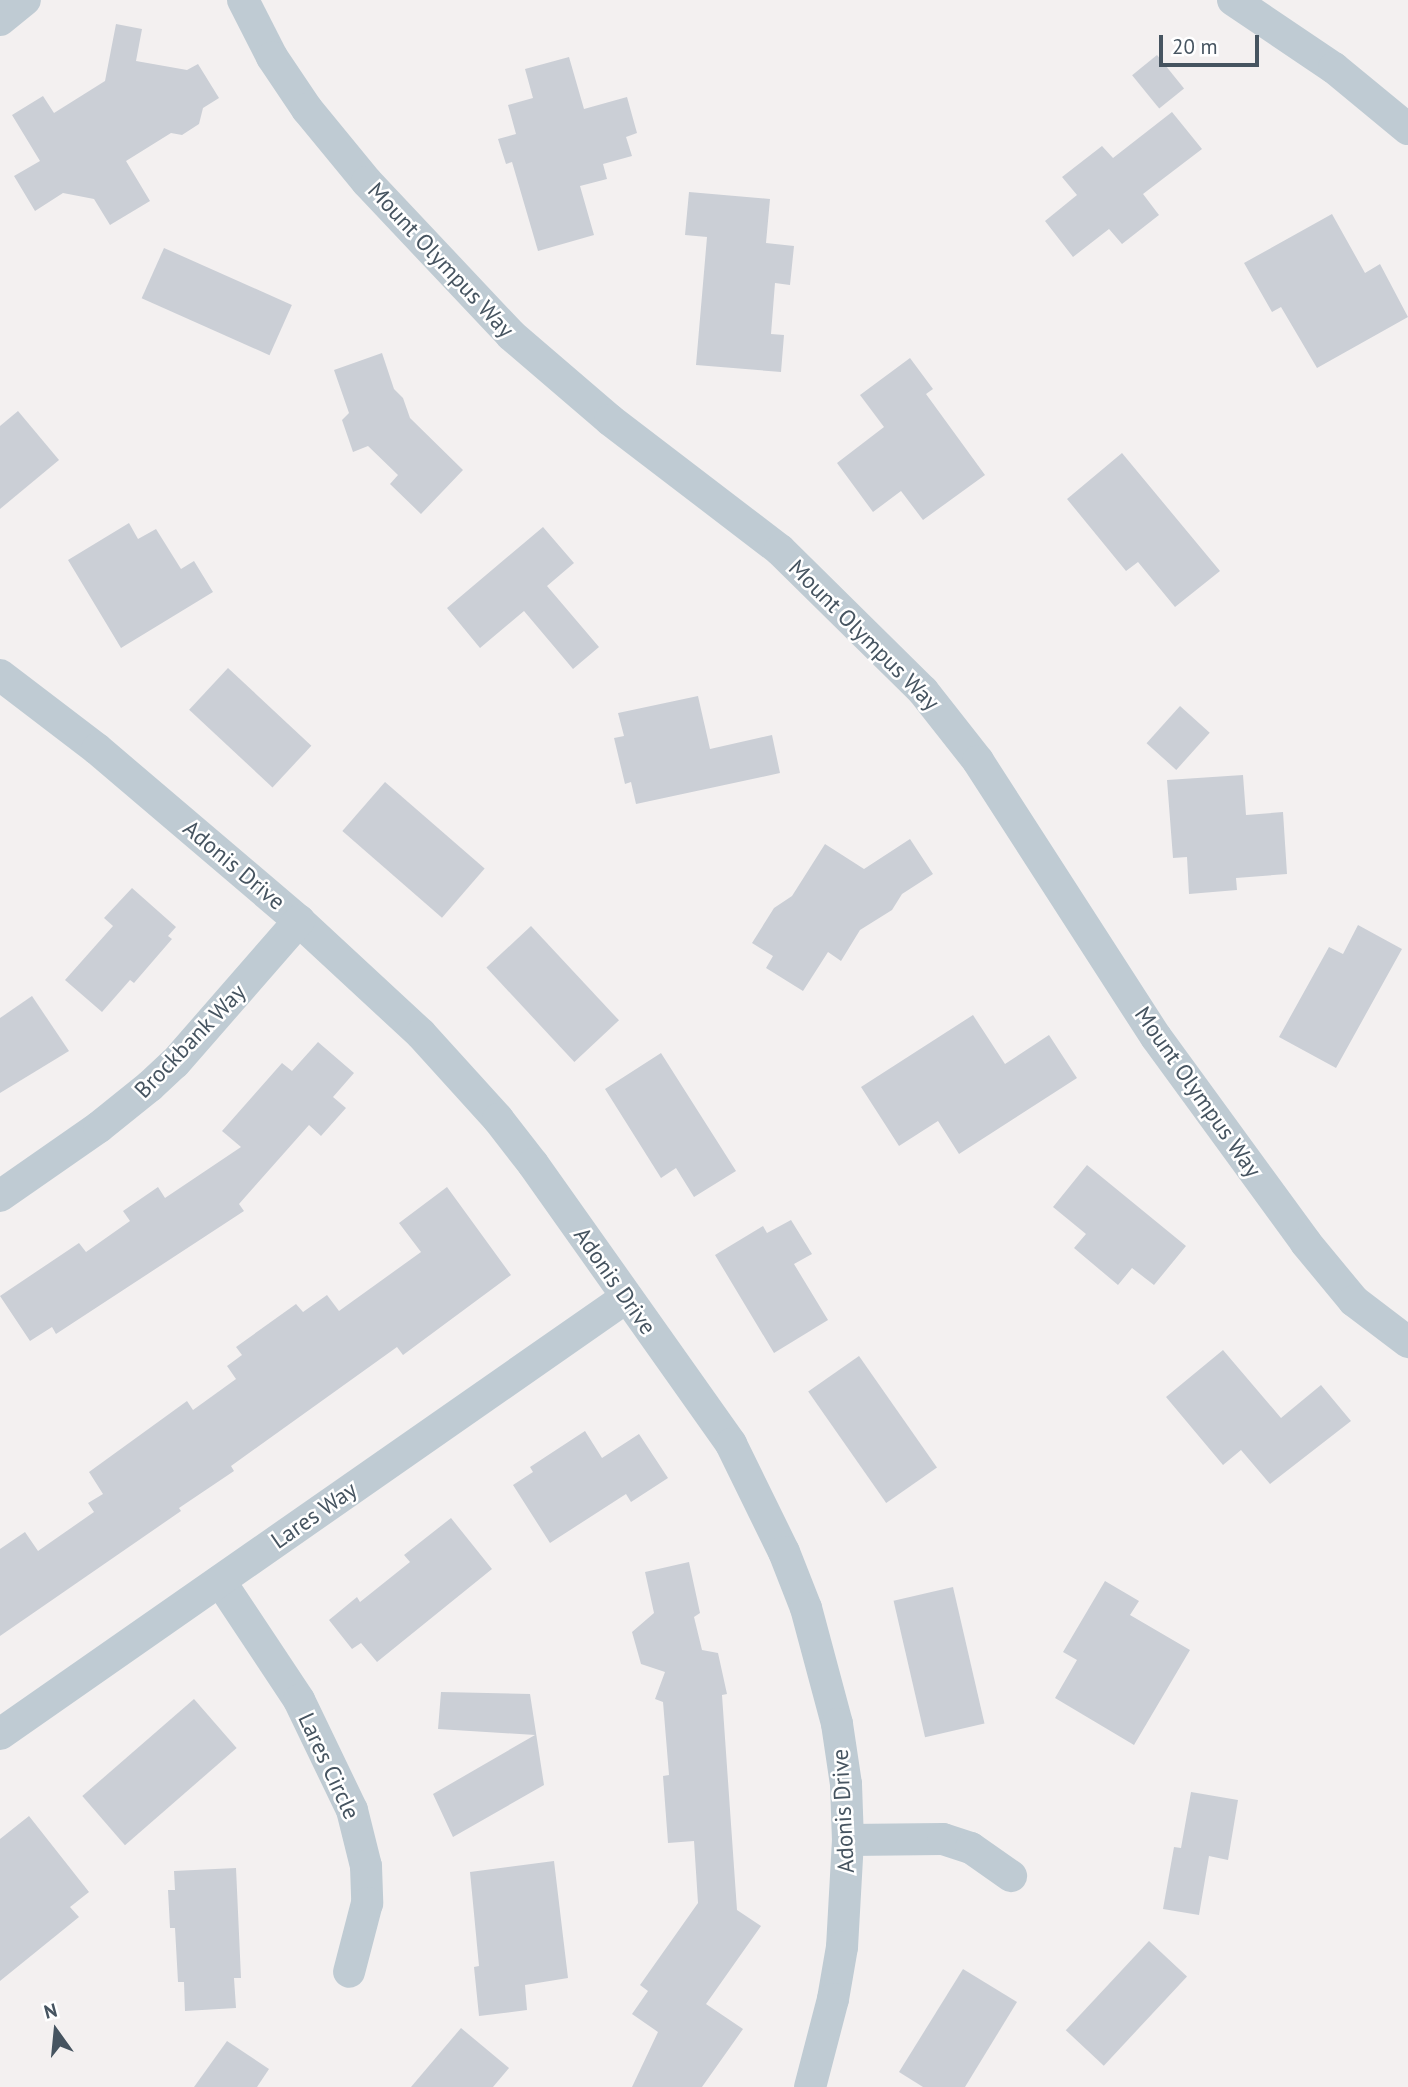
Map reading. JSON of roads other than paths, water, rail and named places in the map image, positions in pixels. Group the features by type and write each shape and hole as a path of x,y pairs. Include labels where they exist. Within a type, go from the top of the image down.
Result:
{"street":[{"path":"0,20 25,0"},
{"name":"Mount Olympus Way","path":"243,0 272,57 307,109 367,182 511,335 610,420 780,550 923,691 978,761 1156,1037 1306,1243 1354,1301 1408,1342"},
{"path":"1233,0 1335,68 1408,129"},
{"name":"Adonis Drive","path":"0,675 97,748 299,920 381,995 460,1075 533,1164 731,1444 785,1552 806,1608 836,1724 846,1784 848,1840 842,1947 833,2000 810,2087"},
{"name":"Brockbank Way","path":"0,1196 99,1127 175,1063 299,920"},
{"name":"Lares Way","path":"0,1734 627,1297"},
{"name":"Lares Circle","path":"220,1581 299,1700 352,1810 366,1866 367,1903 349,1972"},
{"path":"848,1840 943,1839 971,1848 1011,1876"}]}
